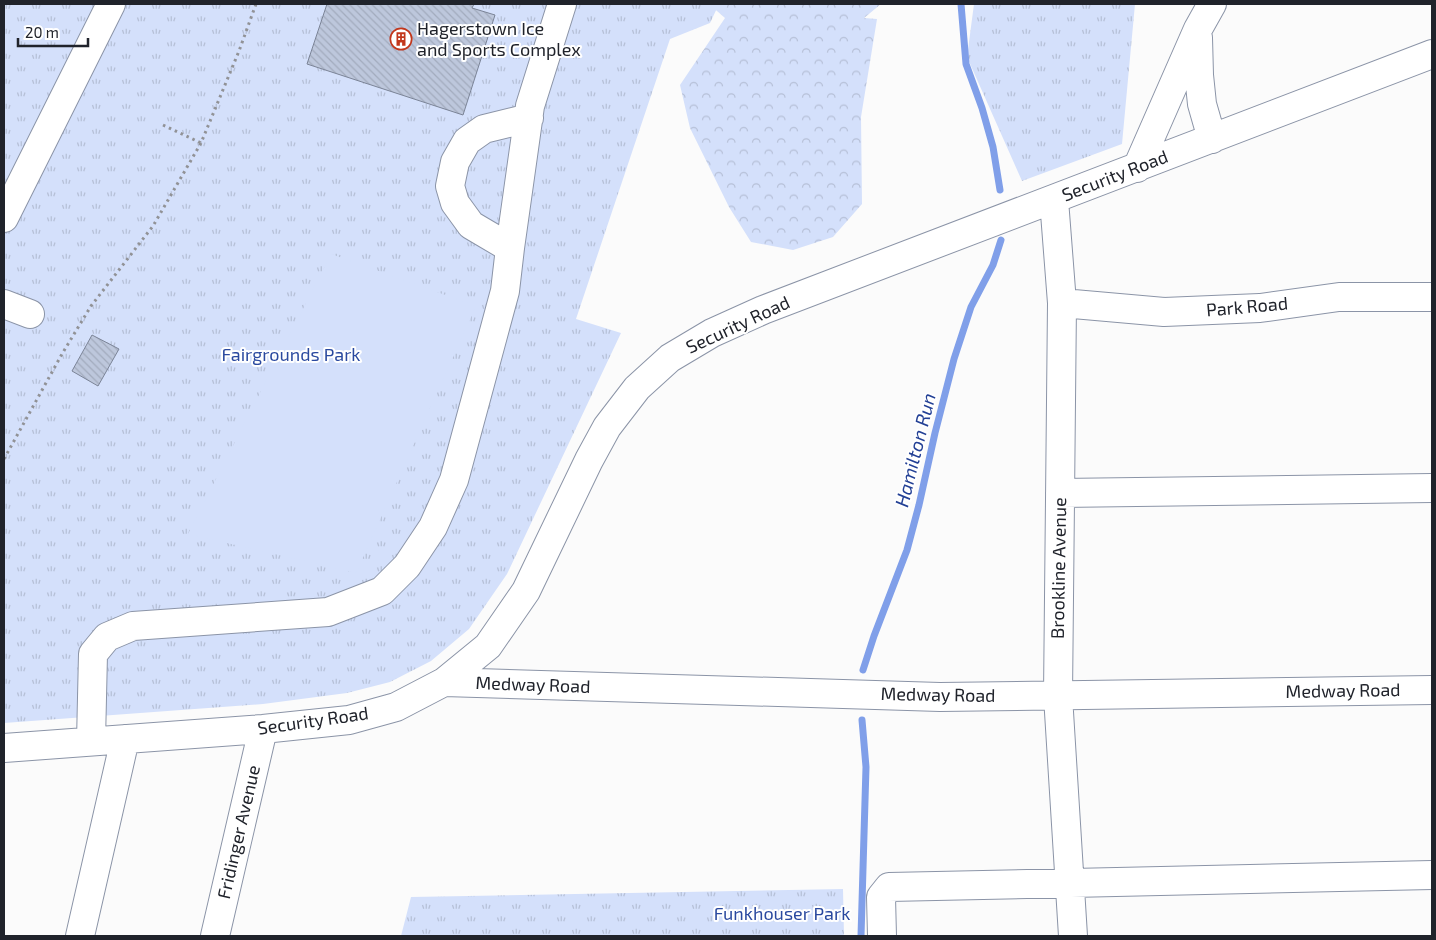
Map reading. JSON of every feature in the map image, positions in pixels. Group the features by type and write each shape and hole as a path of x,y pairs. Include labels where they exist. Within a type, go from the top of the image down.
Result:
{"street":[{"path":"4,218 111,4"},
{"path":"91,741 93,654 107,637 133,626 328,612 382,590 407,566 433,527 454,480 506,291 510,248 530,106 562,4"},
{"path":"1137,168 1198,29 1212,4"},
{"path":"1198,29 1202,104 1212,139"},
{"name":"Security Road","path":"4,748 263,729 349,720 396,707 444,682 488,646 526,590 607,427 637,388 670,358 712,333 763,310 1432,54"},
{"path":"510,248 471,225 455,203 450,186 455,162 467,141 484,129 529,118"},
{"name":"Brookline Avenue","path":"1054,200 1062,303 1058,696 1073,936"},
{"name":"Park Road","path":"1062,303 1164,312 1260,308 1340,296 1432,296"},
{"path":"4,304 30,314"},
{"path":"1060,492 1432,488"},
{"name":"Medway Road","path":"444,682 940,697 1432,690"},
{"name":"Fridinger Avenue","path":"216,936 263,729"},
{"path":"80,936 125,739"},
{"path":"882,936 881,897 889,887 1432,875"}],"path":[{"path":"4,459 91,306 153,226 201,143 256,4"},
{"path":"163,125 201,143"}],"green space":[{"name":"Fairgrounds Park","path":"4,4 719,4 710,23 670,39 576,319 621,333 507,574 469,629 431,661 390,682 347,693 263,704 4,723"},
{"path":"709,4 881,4 864,18 877,19 861,117 862,204 833,237 793,250 751,242 729,207 690,128 680,85 725,18"},
{"path":"974,4 1135,4 1122,144 1022,181 967,57"},
{"path":"331,254 476,306 356,573 188,534"},
{"name":"Funkhouser Park","path":"843,889 844,936 401,936 411,897"}],"building":[{"name":"Hagerstown Ice and Sports Complex","path":"327,4 474,4 472,8 495,15 463,115 307,64"},
{"path":"92,335 119,349 98,386 72,371"}],"waterway":[{"name":"Hamilton Run","path":"961,4 966,64 982,108 993,147 1000,190"},
{"name":"Hamilton Run","path":"863,670 907,550 954,359 971,307 993,265 1001,240"},
{"name":"Hamilton Run","path":"861,936 866,767 862,720"}],"place":[{"name":"Hagerstown Ice and Sports Complex","path":"401,39"}]}
